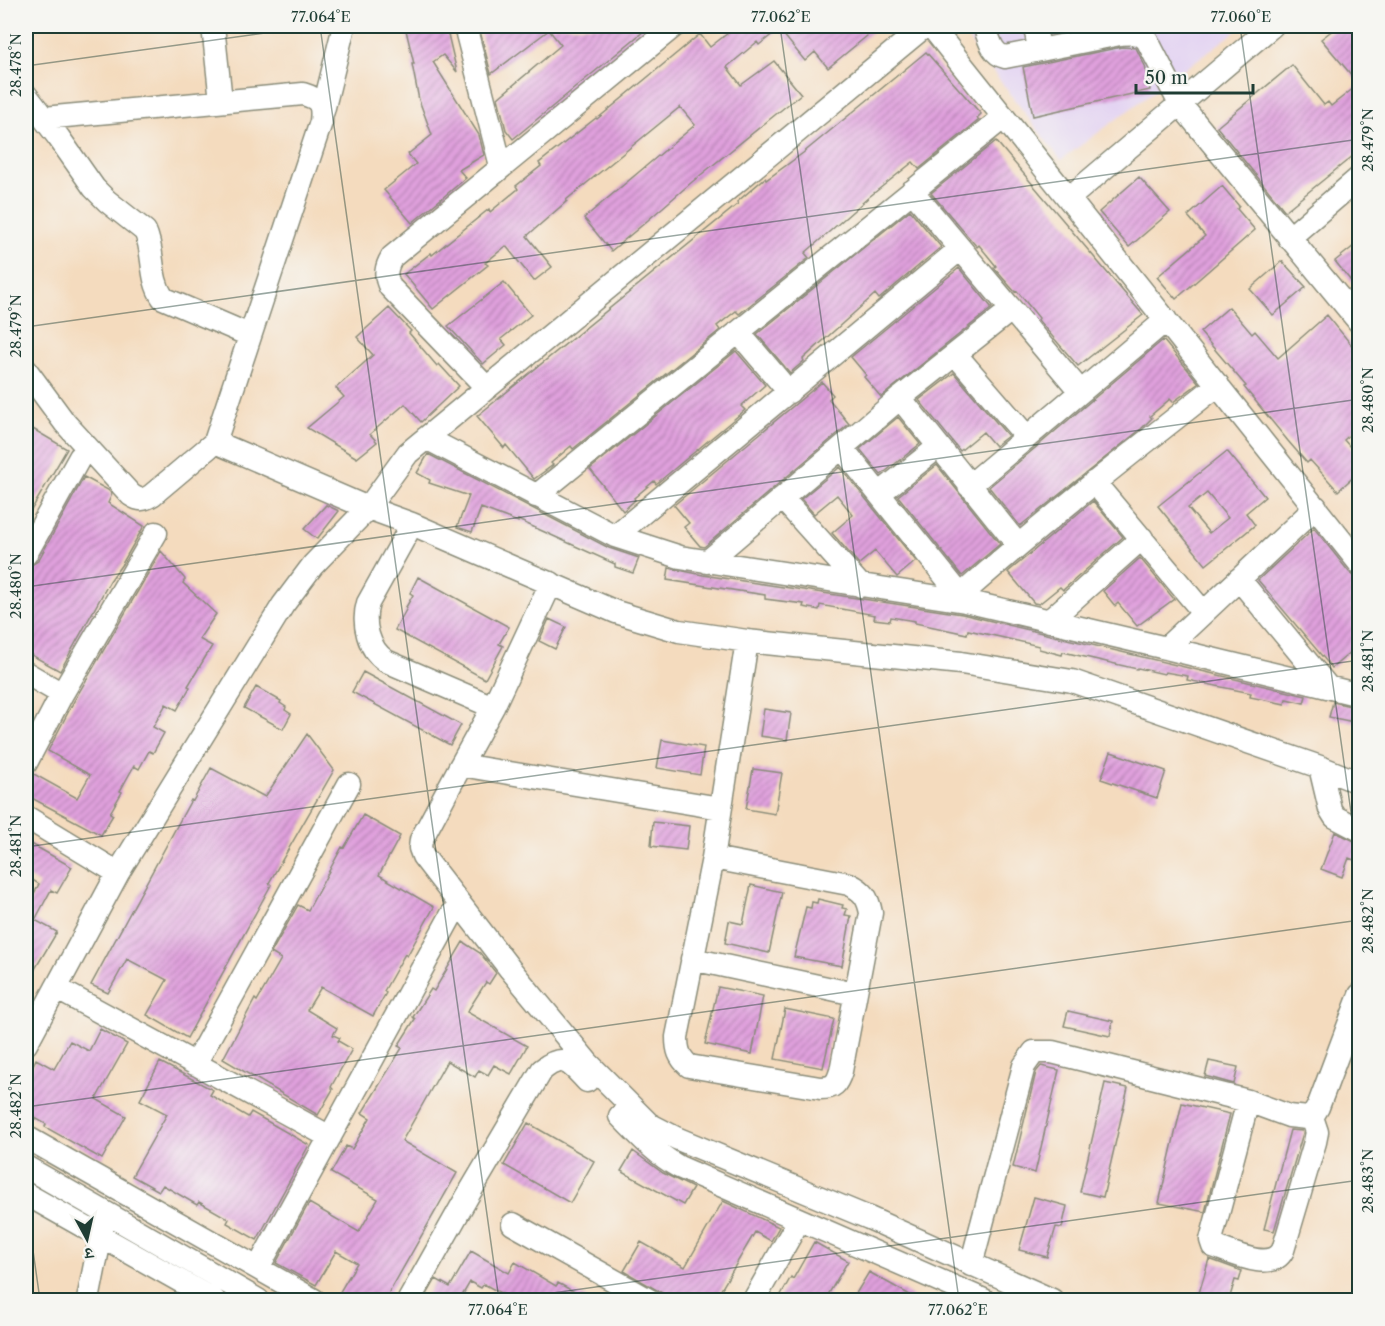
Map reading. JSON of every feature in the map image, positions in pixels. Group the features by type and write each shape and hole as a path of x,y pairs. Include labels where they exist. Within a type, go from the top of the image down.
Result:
{"street":[{"path":"213,26 221,101"},
{"path":"28,376 65,423 138,500 145,500 152,495 214,442 321,122 344,26"},
{"path":"488,388 390,287 386,266 392,257 501,166 674,26"},
{"path":"984,26 993,48 1000,56 1040,50 1107,31 1142,34 1180,104 1359,322"},
{"path":"1035,26 1040,50"},
{"path":"26,1044 118,873 283,605 313,566 368,508 408,453 935,27 1359,564"},
{"path":"1069,198 1268,27"},
{"path":"470,28 501,166"},
{"path":"44,118 303,94 314,97 320,102 322,111"},
{"path":"26,95 94,188 145,231 148,237 154,278 164,298 249,335"},
{"path":"536,496 1004,117"},
{"path":"1289,238 1359,177"},
{"path":"912,191 1080,391"},
{"path":"615,536 960,249"},
{"path":"707,562 900,398 1011,310"},
{"path":"969,486 1166,320"},
{"path":"738,332 789,392"},
{"path":"956,355 1026,436"},
{"path":"963,599 1018,545 1218,385"},
{"path":"900,398 1018,545"},
{"path":"426,438 615,536 680,557 861,586 963,599 1359,695"},
{"path":"214,442 616,612 679,631 747,641 961,663 1072,681 1320,767 1359,783"},
{"path":"879,494 938,447"},
{"path":"842,448 963,599"},
{"path":"26,554 80,457"},
{"path":"1094,482 1203,612"},
{"path":"782,498 861,586"},
{"path":"1166,648 1316,507"},
{"path":"412,524 368,603 366,626 372,644 379,656 386,661 493,707"},
{"path":"26,763 62,694 156,533"},
{"path":"1049,621 1142,538"},
{"path":"1239,579 1327,686"},
{"path":"551,583 493,707 421,840 420,848 423,856 510,969 588,1063 649,1124 676,1138 869,1218 1052,1300"},
{"path":"713,858 849,884 860,890 868,900 871,913 841,1071 838,1082 831,1088 689,1066 681,1059 677,1050 677,1037 713,858 747,641"},
{"path":"26,673 62,694"},
{"path":"461,765 720,808"},
{"path":"1320,767 1324,792 1330,809 1335,817 1359,830"},
{"path":"195,1064 349,784"},
{"path":"26,817 118,873"},
{"path":"258,1268 453,914"},
{"path":"692,959 855,994"},
{"path":"56,988 330,1137"},
{"path":"1248,1101 1211,1240 1213,1245 1251,1258 1274,1260 1283,1250 1316,1142 1317,1132 1312,1117 1318,1107 1359,996"},
{"path":"971,1265 1024,1066 1034,1052 1052,1052 1248,1101 1289,1116 1312,1117"},
{"path":"409,1300 542,1070 550,1063 559,1060 569,1062 664,1159 799,1220 938,1291 984,1300"},
{"path":"26,1137 314,1300"},
{"path":"26,1167 258,1300"},
{"path":"26,1194 214,1300"},
{"path":"88,1300 106,1214"},
{"path":"754,1300 799,1220"},
{"path":"513,1224 649,1300"}],"shaded area":[{"path":"958,26 1243,26 1061,160"}],"building":[{"path":"405,26 446,26 457,72 443,55 433,62 479,135 484,155 459,170 466,178 412,223 384,190 416,164 408,154 432,135 419,100"},
{"path":"487,26 650,26 513,139 506,130 498,98 561,45 549,30 491,74 480,31"},
{"path":"737,26 879,26 828,68 815,52 805,61 779,29 759,45 757,42 727,67 741,85 774,61 801,94 611,251 584,218 695,125 680,107 566,200 527,236 552,267 534,281 506,246 485,263 488,265 433,309 404,274 431,253 432,255 489,209 490,212 518,189 516,186 541,166 539,163 597,119 700,34 710,47"},
{"path":"1338,26 1359,26 1359,84 1321,39"},
{"path":"1122,47 1136,48 1145,66 1150,90 1033,116 1023,67"},
{"path":"926,52 981,114 977,118 979,120 919,169 913,162 869,197 805,253 809,258 739,314 736,311 717,326 720,330 573,449 571,446 551,463 553,465 534,479 506,445 504,448 477,416 738,204 737,202 765,178 766,180 803,153"},
{"path":"1292,65 1324,105 1328,102 1331,106 1359,84 1359,151 1285,211 1217,127"},
{"path":"996,141 1143,315 1078,366 1038,320 1039,318 1017,291 1015,292 994,268 996,266 979,245 977,247 931,193"},
{"path":"1139,177 1170,212 1129,247 1099,212"},
{"path":"1222,186 1239,206 1237,209 1255,230 1176,299 1157,277 1205,236 1188,216"},
{"path":"910,210 941,247 879,299 875,294 790,373 757,334"},
{"path":"1359,242 1359,291 1335,261"},
{"path":"1282,261 1306,287 1273,315 1250,289"},
{"path":"959,268 992,308 881,397 851,357"},
{"path":"504,282 531,315 501,339 506,345 483,364 448,326"},
{"path":"1229,307 1252,334 1255,331 1278,358 1327,315 1359,354 1359,426 1344,440 1359,457 1359,472 1338,491 1310,460 1307,463 1200,332"},
{"path":"389,308 411,331 409,333 437,366 439,364 459,386 421,422 405,404 370,434 377,442 357,458 307,428 344,397 336,388 373,355 357,337"},
{"path":"1163,340 1199,383 1173,402 1170,399 1150,416 1152,418 1141,429 1020,526 989,487"},
{"path":"736,351 765,385 741,406 745,410 656,484 654,481 623,511 590,469"},
{"path":"954,373 1008,436 995,446 983,432 960,451 919,400"},
{"path":"822,382 833,395 829,399 849,424 704,547 700,546 684,527 689,523 674,505"},
{"path":"898,417 920,444 881,475 860,449"},
{"path":"26,425 67,449 26,519 26,456 32,445 26,441"},
{"path":"1227,451 1265,497 1246,513 1255,525 1206,565 1158,506","holes":["1207,493 1228,518 1209,533 1188,508"]},
{"path":"428,454 609,548 639,558 633,573 615,567 615,564 518,520 518,522 481,508 472,532 457,527 469,496 429,483 430,480 417,473"},
{"path":"937,465 1000,544 962,576 898,496"},
{"path":"840,467 916,561 897,577 875,551 859,564 832,533 853,515 837,495 814,514 801,499"},
{"path":"84,477 108,490 112,494 108,503 144,526 110,581 60,671 26,652 26,572 28,567 38,561"},
{"path":"1093,501 1123,537 1063,590 1060,587 1039,604 1034,603 1008,572"},
{"path":"326,505 339,511 317,539 304,529"},
{"path":"1314,528 1349,572 1359,580 1359,645 1332,668 1258,580"},
{"path":"161,551 185,579 183,583 216,614 199,639 212,646 188,686 190,687 177,710 166,704 153,727 164,733 153,753 149,751 139,769 134,766 110,813 113,815 101,835 26,795 26,782 29,776 34,774 77,798 90,775 48,751 74,701"},
{"path":"1140,558 1174,599 1137,626 1118,603 1115,606 1103,591"},
{"path":"669,568 962,614 1306,696 1304,703 1286,699 1285,704 1250,697 1251,693 1187,680 1188,676 1137,669 1063,652 1062,655 1039,649 1039,646 968,630 967,634 891,617 890,621 874,619 875,615 820,605 819,610 803,607 804,604 765,599 765,595 667,580"},
{"path":"418,577 509,627 499,644 503,646 485,679 395,630 413,595 410,593"},
{"path":"549,619 566,627 555,649 539,641"},
{"path":"363,672 461,725 450,745 352,692"},
{"path":"256,687 281,701 280,703 286,707 285,710 291,714 283,729 244,708"},
{"path":"1333,702 1359,708 1359,723 1329,717"},
{"path":"764,709 791,713 787,740 760,736"},
{"path":"307,734 334,770 269,883 271,885 187,1038 147,1015 167,980 127,959 108,993 91,985 191,800 193,801 211,768 265,797"},
{"path":"662,740 704,747 700,775 657,768"},
{"path":"1111,752 1166,771 1157,798 1101,779"},
{"path":"753,769 782,773 775,814 746,809"},
{"path":"363,815 400,836 379,875 434,907 407,956 405,954 384,991 386,993 373,1016 321,987 307,1010 337,1028 333,1035 340,1038 338,1041 352,1049 318,1115 223,1059 255,999 257,1001 281,959 271,953 298,905 308,910 342,847 344,848"},
{"path":"653,822 689,826 686,850 651,846"},
{"path":"1335,832 1359,843 1359,862 1349,858 1342,877 1321,869"},
{"path":"26,841 72,867 57,893 51,890 35,920 57,932 26,984 26,909 39,884 26,876"},
{"path":"751,885 782,892 769,953 725,943 729,921 743,924"},
{"path":"818,899 843,905 842,908 847,909 845,915 851,916 842,966 794,957 806,907 811,908 812,902 817,903"},
{"path":"463,942 480,953 496,973 489,984 486,982 467,1012 527,1046 511,1074 494,1065 488,1075 479,1070 475,1077 447,1061 402,1141 457,1173 385,1300 335,1300 357,1263 336,1251 316,1285 276,1263 309,1203 359,1232 378,1199 331,1173 346,1146 352,1149 370,1118 362,1113 402,1048 398,1046 415,1019 413,1017 431,989 434,991"},
{"path":"718,987 763,996 752,1054 705,1044"},
{"path":"785,1009 834,1019 823,1068 775,1059"},
{"path":"1068,1011 1113,1021 1110,1036 1064,1026"},
{"path":"100,1029 127,1044 96,1099 126,1116 102,1159 45,1127 46,1124 26,1113 26,1079 36,1059 54,1069 70,1041 89,1051"},
{"path":"1209,1061 1238,1067 1234,1084 1205,1076"},
{"path":"160,1062 213,1090 210,1095 248,1117 251,1112 309,1145 257,1240 227,1223 229,1219 199,1202 197,1205 163,1185 159,1191 132,1176 167,1114 140,1100"},
{"path":"1041,1066 1059,1070 1035,1173 1013,1167 1036,1072"},
{"path":"1105,1083 1128,1088 1103,1197 1080,1192"},
{"path":"1182,1103 1230,1114 1205,1212 1159,1203"},
{"path":"528,1123 594,1161 570,1203 504,1165"},
{"path":"1290,1130 1303,1133 1274,1231 1264,1229"},
{"path":"633,1151 663,1173 693,1188 683,1205 621,1171"},
{"path":"1034,1197 1067,1206 1062,1228 1056,1227 1047,1257 1019,1250"},
{"path":"723,1201 779,1227 771,1241 755,1232 715,1300 674,1300 624,1271 641,1242 685,1267"},
{"path":"814,1242 848,1261 825,1300 778,1300 791,1277 793,1279"},
{"path":"471,1251 509,1273 515,1262 556,1286 558,1283 589,1300 513,1300 484,1284 481,1288 470,1282 463,1294 474,1300 424,1300 436,1279 450,1287"},
{"path":"1209,1259 1242,1271 1239,1281 1235,1280 1229,1300 1197,1300"},
{"path":"869,1272 919,1300 852,1300"}]}
